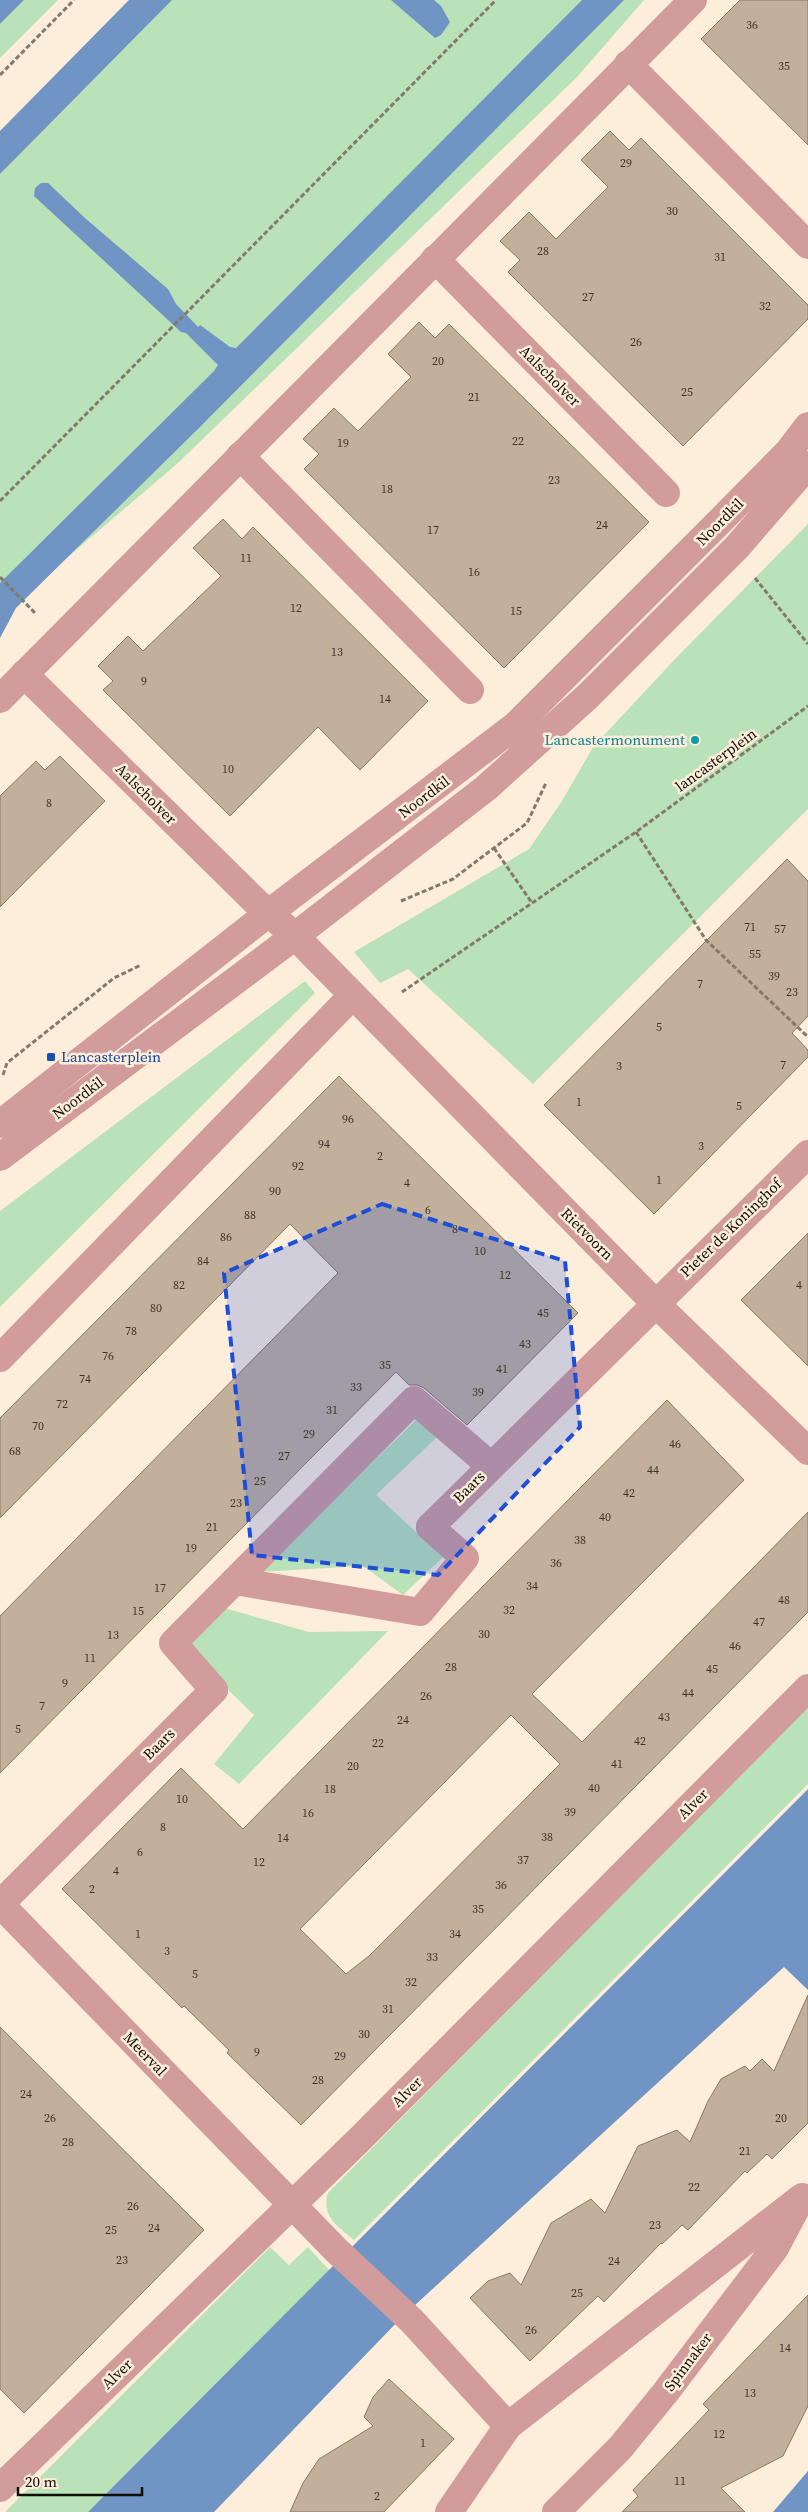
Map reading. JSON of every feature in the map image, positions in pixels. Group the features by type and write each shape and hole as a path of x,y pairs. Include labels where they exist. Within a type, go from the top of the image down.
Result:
{"street":[{"path":"0,699 693,0"},
{"path":"628,64 808,245"},
{"name":"Aalscholver","path":"435,259 666,493"},
{"name":"Noordkil","path":"0,1124 270,912 515,726 789,451 808,426"},
{"path":"240,456 470,690"},
{"name":"Noordkil","path":"0,1157 295,936 486,788 587,697 737,547 808,465"},
{"name":"Aalscholver","path":"24,674 256,902 270,912 295,936"},
{"name":"Rietvoorn","path":"295,936 655,1302 808,1451"},
{"path":"0,1358 361,1005"},
{"name":"Pieter de Koninghof","path":"655,1302 808,1154"},
{"name":"Baars","path":"235,1581 420,1612 465,1558 430,1527 655,1302"},
{"name":"Baars","path":"0,1904 214,1690 174,1643 414,1400 491,1466"},
{"name":"Alver","path":"1,2486 361,2138 808,1688"},
{"name":"Meerval","path":"0,1904 291,2204"},
{"name":"Spinnaker","path":"449,2512 508,2426 805,2194"},
{"name":"Spinnaker","path":"556,2512 620,2448 671,2385 775,2248 805,2194"},
{"path":"291,2204 336,2250 412,2321 508,2426"}],"path":[{"path":"0,75 74,0"},
{"path":"0,501 496,0"},
{"path":"751,572 808,644"},
{"path":"0,577 24,604"},
{"name":"lancasterplein","path":"636,832 808,706"},
{"path":"361,1005 532,903 636,832 706,940 808,1037"},
{"path":"494,848 532,903"}],"highlighted area":[{"path":"382,1204 565,1261 580,1427 438,1575 252,1555 224,1273"}],"green space":[{"path":"24,0 58,0 0,58 0,24"},
{"path":"142,0 644,0 577,77 178,463 0,615 0,146"},
{"path":"808,524 808,809 533,1084 408,969 380,983 354,952 529,849 562,801 593,747 676,658"},
{"path":"305,981 315,993 0,1307 0,1211"},
{"path":"419,1417 436,1438 376,1495 443,1557 403,1595 363,1566 259,1572"},
{"path":"221,1607 309,1632 388,1631 239,1784 214,1764 254,1715 186,1649"},
{"path":"808,1704 808,1784 354,2240 342,2230 329,2215 326,2201 328,2193"},
{"path":"270,2247 289,2265 308,2247 330,2271 88,2512 5,2512"}],"water":[{"path":"0,0 24,0 0,24"},
{"path":"129,0 172,0 0,174 0,131"},
{"path":"391,0 434,0 441,6 450,22 441,35 435,38"},
{"path":"582,0 624,0 199,428 16,608 0,638 0,583 218,365 186,333 181,332 34,196 35,188 41,183 48,183 86,219 168,289 176,304 198,327 200,325 230,347 236,348"},
{"path":"808,1789 808,1990 784,1967 402,2317 214,2512 88,2512"},
{"path":"808,2471 808,2512 773,2512"}],"building":[{"path":"740,0 808,0 808,145 701,39"},
{"path":"610,131 629,150 641,138 808,305 808,319 683,446 508,272 520,260 500,241 529,212 556,239 608,187 581,160"},
{"path":"419,322 435,338 449,324 649,522 504,668 304,469 319,454 303,439 334,408 358,431 411,377 388,354"},
{"path":"223,519 242,539 253,527 428,701 360,770 318,727 230,816 103,690 113,681 98,666 128,636 143,651 221,576 193,548"},
{"path":"60,756 105,801 0,907 0,796 36,761 45,770"},
{"path":"787,859 808,881 808,1016 792,1033 808,1050 808,1057 654,1214 544,1105"},
{"path":"339,1076 578,1313 467,1425 424,1388 417,1385 409,1385 396,1372 0,1773 0,1616 338,1273 290,1224 0,1518 0,1418"},
{"path":"808,1233 808,1366 741,1300"},
{"path":"667,1400 744,1480 532,1694 582,1742 808,1512 808,1612 301,2125 227,2053 229,2050 184,2006 182,2008 62,1889 181,1768 243,1829","holes":["511,1715 560,1764 369,1956 346,1974 300,1929"]},
{"path":"808,1995 808,2123 772,2159 767,2154 747,2173 745,2171 688,2230 682,2225 661,2243 604,2302 598,2296 530,2361 470,2298 488,2281 510,2273 521,2285 551,2223 591,2199 605,2213 638,2146 677,2130 690,2142 708,2101 721,2079 745,2066 750,2071 762,2059 774,2071"},
{"path":"0,2027 204,2230 24,2413 0,2389"},
{"path":"808,2295 808,2406 783,2456 721,2488 745,2512 622,2512 638,2496 633,2490 709,2410 703,2404"},
{"path":"389,2379 454,2439 384,2512 290,2512 303,2483 319,2459 373,2426 364,2417 373,2397"}],"place":[{"name":"Lancastermonument","path":"695,740"},
{"name":"Lancasterplein","path":"51,1057"}]}
